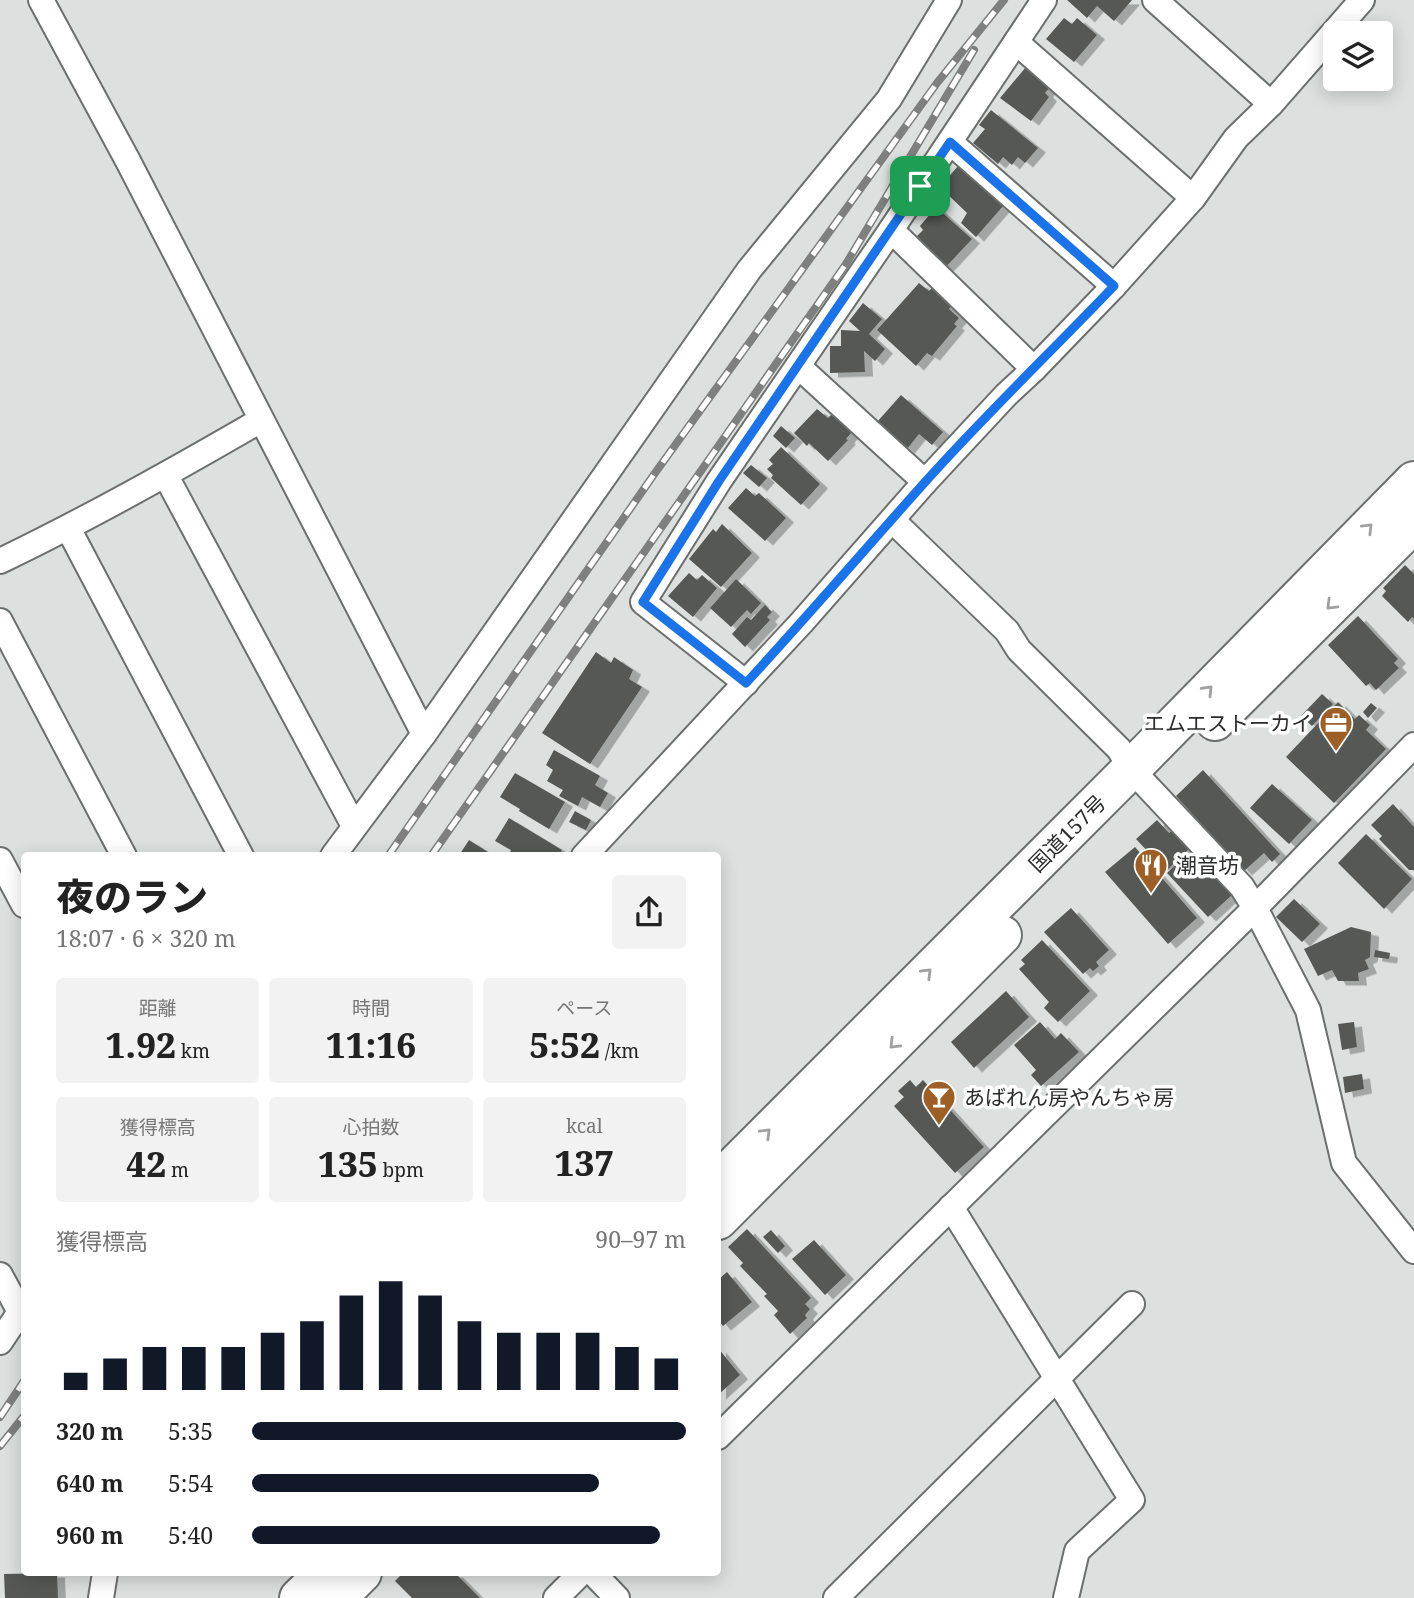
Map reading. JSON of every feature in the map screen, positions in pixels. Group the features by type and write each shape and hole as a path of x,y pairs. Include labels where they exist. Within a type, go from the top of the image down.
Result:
{"highway":[{"name":"国道157号","path":"721,1217 1139,779 1414,481"},
{"name":"国道157号","path":"721,1179 1139,779 1414,523"},
{"path":"299,1598 321,1576"},
{"path":"337,1598 359,1576"}],"street":[{"path":"41,0 128,161 424,734"},
{"path":"336,852 424,734 749,270 889,99 949,0"},
{"path":"746,683 643,602 719,481 1044,0"},
{"path":"1155,0 1271,104"},
{"path":"588,852 746,683 925,482 1114,286 1193,198 1236,138 1271,104 1359,1"},
{"path":"1016,43 1193,198"},
{"path":"950,142 1114,286"},
{"path":"891,230 1034,369"},
{"path":"798,366 925,482"},
{"path":"0,561 166,476 261,420"},
{"path":"166,476 354,826"},
{"path":"893,521 1007,631 1018,650 1119,749 1139,779 1242,887 1308,1010 1345,1163 1414,1251"},
{"path":"68,528 240,852"},
{"path":"0,621 122,852"},
{"path":"721,1434 1255,908 1414,745"},
{"path":"0,860 21,899"},
{"path":"951,1206 1132,1500 1077,1551 1066,1598"},
{"path":"0,1275 21,1307"},
{"path":"836,1598 1132,1304"},
{"path":"0,1342 21,1310"},
{"path":"101,1598 105,1576"},
{"path":"556,1598 578,1576"},
{"path":"596,1576 617,1598"}],"building":[{"path":"1067,0 1132,0 1114,21 1097,6 1087,18"},
{"path":"1064,18 1072,24 1077,18 1097,35 1074,62 1046,39"},
{"path":"1026,67 1050,87 1045,93 1049,97 1031,121 1000,98"},
{"path":"991,110 1038,148 1025,163 1018,157 1012,165 1003,157 998,164 973,143 985,129 979,125"},
{"path":"958,166 1004,205 976,237 961,223 967,213 940,187"},
{"path":"936,207 972,239 944,269 917,236 923,230 920,226"},
{"path":"919,283 929,291 932,288 952,305 949,309 959,318 954,324 957,326 932,356 927,353 916,366 877,330"},
{"path":"863,303 882,319 869,334 885,349 875,361 864,351 865,372 830,373 830,346 841,346 841,330 860,331 849,321"},
{"path":"901,395 943,432 932,445 919,434 907,449 877,422"},
{"path":"817,409 828,418 834,412 852,432 828,461 794,433"},
{"path":"781,426 795,438 786,448 773,436"},
{"path":"781,447 820,484 801,505 771,478 773,475 767,469 773,464 769,460"},
{"path":"751,465 767,478 759,487 743,473"},
{"path":"746,488 755,496 759,493 786,518 765,541 728,508"},
{"path":"722,524 752,553 721,587 689,559 713,529 716,532"},
{"path":"1405,565 1414,574 1414,619 1412,617 1408,622 1382,596 1386,591 1383,588"},
{"path":"689,573 697,580 702,575 717,588 693,617 668,596"},
{"path":"736,579 761,603 751,614 747,610 731,627 710,608"},
{"path":"765,605 772,612 767,617 770,620 745,647 732,634 747,617 751,620"},
{"path":"1358,616 1398,659 1394,663 1399,668 1376,690 1370,683 1366,686 1328,645"},
{"path":"596,652 611,663 614,657 633,670 629,679 642,687 590,764 542,733"},
{"path":"1322,694 1333,704 1312,726 1301,716"},
{"name":"エムエストーカイ","path":"1338,702 1355,719 1359,715 1370,725 1366,730 1386,749 1334,803 1286,757"},
{"path":"1371,703 1377,708 1368,718 1363,712"},
{"path":"554,750 600,776 595,785 608,793 600,807 582,797 578,806 559,796 563,790 547,781 553,770 546,765"},
{"path":"1203,770 1280,854 1272,862 1264,853 1244,871 1176,796"},
{"path":"515,773 565,802 549,829 500,797"},
{"path":"1272,784 1312,820 1289,844 1250,808"},
{"path":"1393,804 1414,827 1414,870 1409,870 1379,839 1382,836 1371,825"},
{"path":"575,811 591,820 586,830 569,822"},
{"path":"509,818 562,850 510,852 495,841"},
{"path":"1157,820 1169,833 1173,830 1190,848 1166,871 1136,839"},
{"path":"1366,834 1412,879 1384,909 1338,863"},
{"path":"469,840 488,852 461,852"},
{"name":"潮音坊","path":"1135,847 1197,918 1168,944 1105,872"},
{"path":"1191,851 1232,895 1208,917 1167,873"},
{"path":"1294,899 1320,924 1302,942 1276,917"},
{"path":"1071,908 1109,950 1096,962 1099,966 1093,971 1090,968 1083,974 1044,932"},
{"path":"1351,927 1371,932 1370,957 1365,960 1369,969 1358,973 1359,981 1338,981 1332,970 1318,976 1304,949"},
{"path":"1042,940 1090,991 1058,1022 1044,1008 1049,1002 1019,969 1025,964 1021,960"},
{"path":"1375,950 1390,953 1389,959 1374,957"},
{"path":"1006,991 1029,1017 974,1068 951,1042"},
{"path":"1040,1022 1055,1039 1061,1033 1079,1052 1041,1086 1031,1075 1036,1070 1014,1045"},
{"path":"1354,1022 1357,1047 1342,1050 1338,1024"},
{"path":"1362,1074 1364,1089 1345,1093 1343,1077"},
{"name":"あばれん房やんちゃ房","path":"910,1080 916,1087 923,1080 984,1147 955,1173 894,1106 904,1097 898,1091"},
{"path":"747,1229 811,1298 805,1304 810,1309 805,1315 807,1318 790,1334 774,1315 778,1311 764,1296 767,1294 740,1266 743,1263 728,1247"},
{"path":"771,1230 785,1246 778,1253 763,1237"},
{"path":"814,1240 846,1275 825,1295 792,1259"},
{"path":"727,1272 752,1302 723,1326 721,1324 721,1277"},
{"path":"721,1352 740,1375 721,1392"},
{"path":"4,1574 57,1576 58,1598 5,1598"},
{"path":"400,1576 458,1576 480,1598 412,1598 395,1581"}],"railway":[{"path":"391,852 655,473 937,83 1004,0"},
{"path":"434,852 846,264 974,50"},
{"path":"0,1417 21,1386"},
{"path":"0,1446 21,1420"}],"place":[{"name":"エムエストーカイ","path":"1336,753"},
{"name":"潮音坊","path":"1151,895"},
{"name":"あばれん房やんちゃ房","path":"939,1127"}],"route":[{"path":"950,142 1114,286 925,482 746,683 643,602 719,481 920,186 950,142"}]}
